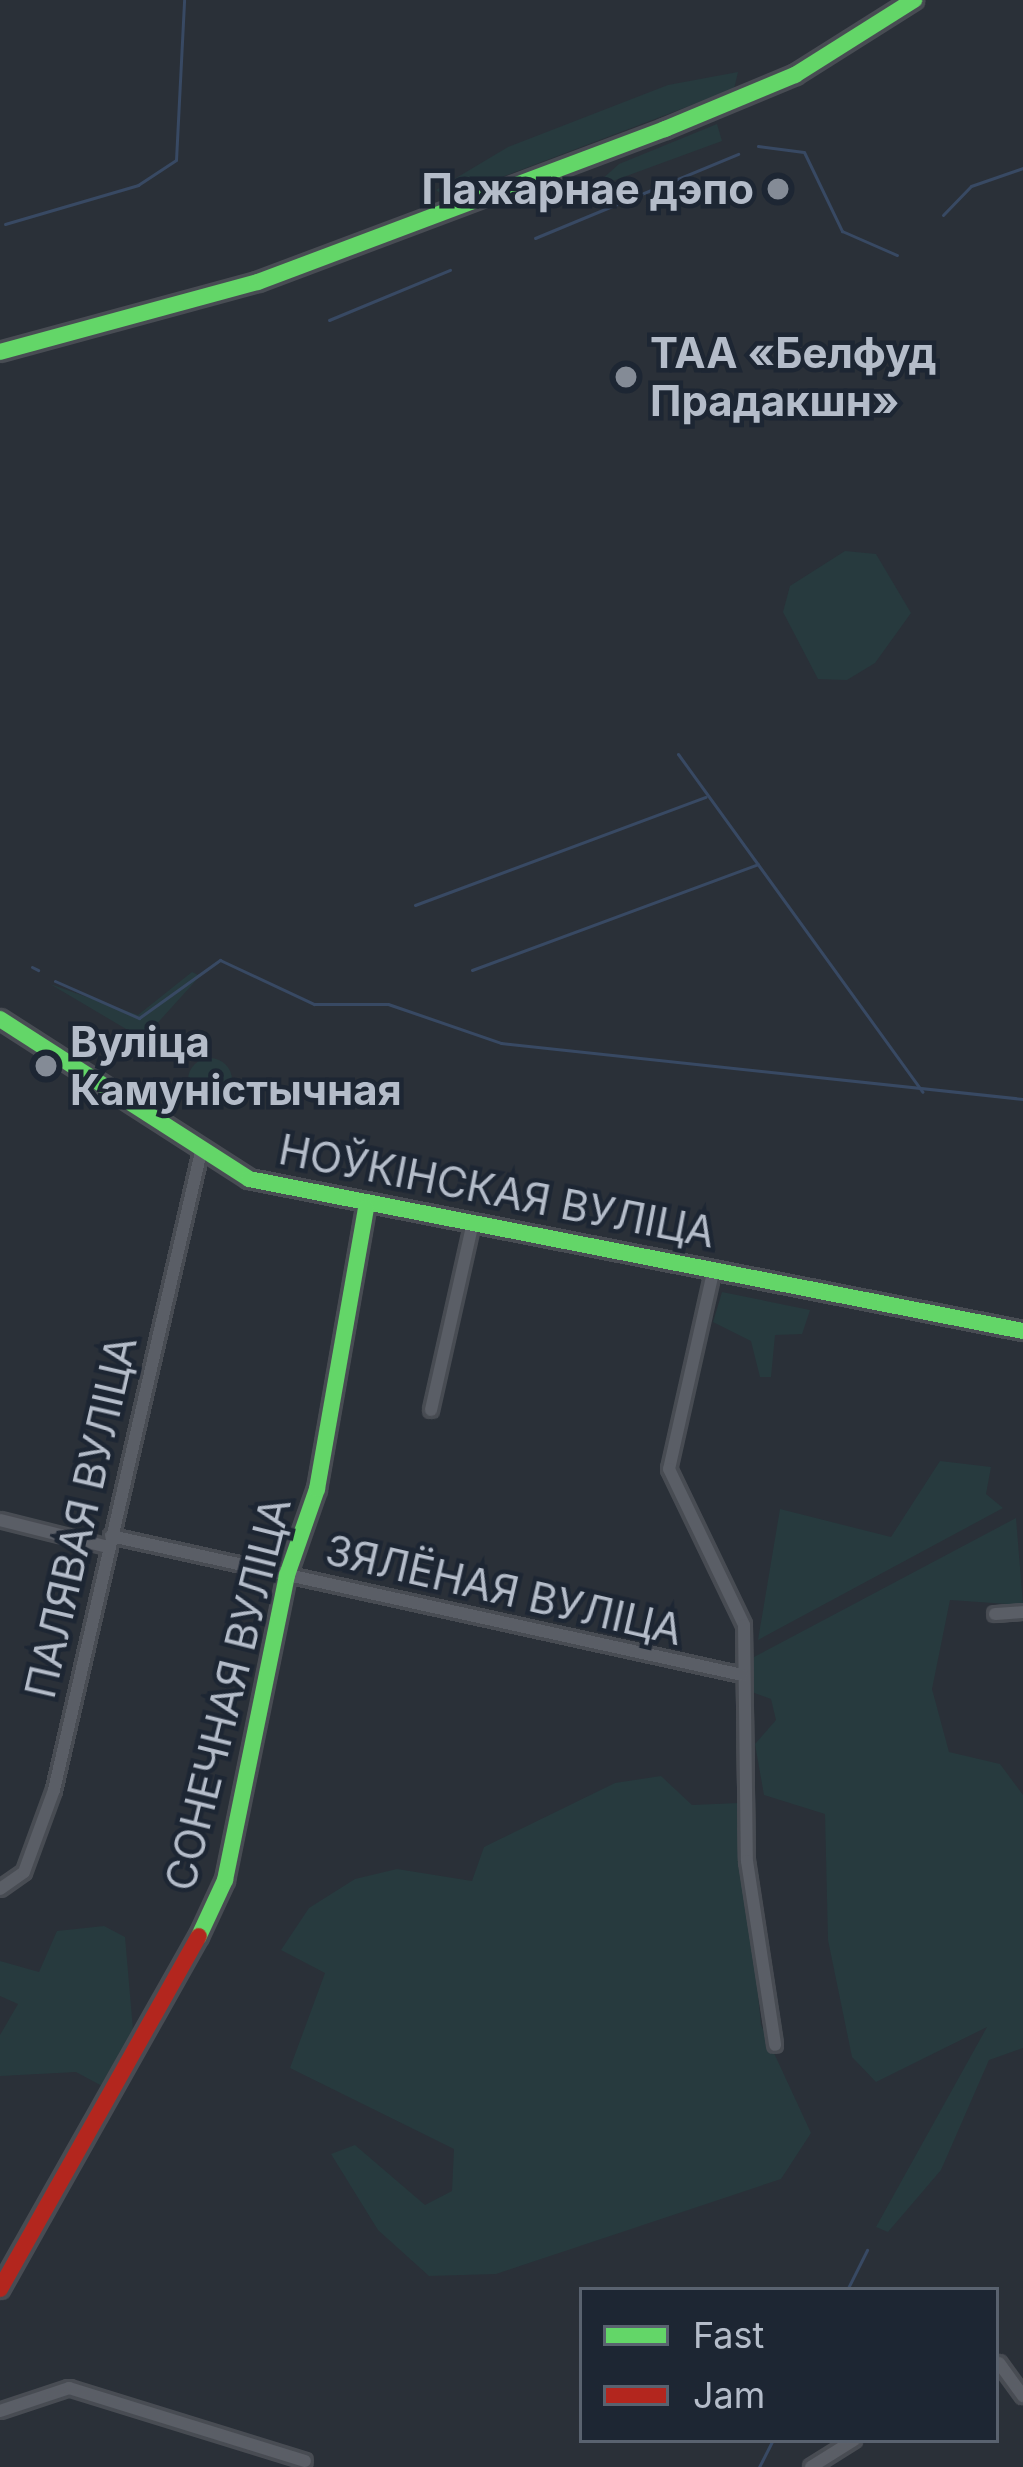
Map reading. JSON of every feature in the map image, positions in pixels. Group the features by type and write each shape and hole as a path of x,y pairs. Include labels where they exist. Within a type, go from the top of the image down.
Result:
{"street":[{"path":"0,352 259,282 727,105 914,0"},
{"name":"НОЎКІНСКАЯ ВУЛІЦА","path":"0,1019 200,1156 366,1208 714,1268 1023,1331"},
{"name":"ПАЛЯВАЯ ВУЛІЦА","path":"5,1887 43,1829 200,1156"},
{"name":"СОНЕЧНАЯ ВУЛІЦА","path":"0,2289 87,2125 130,2074 218,1898 287,1575 317,1489 366,1208"},
{"path":"430,1410 472,1226"},
{"path":"714,1268 669,1468 734,1596 742,1675 747,1862 776,2045"},
{"name":"ЗЯЛЁНАЯ ВУЛІЦА","path":"0,1520 287,1575 742,1675"},
{"path":"995,1614 1023,1612"},
{"path":"999,2362 1023,2396"},
{"path":"0,2411 69,2388 305,2461"},
{"path":"811,2467 849,2443"}],"green space":[{"path":"738,72 734,89 447,198 436,190 508,147 668,85"},
{"path":"717,124 722,141 591,189 619,164"},
{"path":"845,551 876,554 911,613 875,663 847,680 818,679 783,612 790,586"},
{"path":"192,972 200,976 143,1039 50,984 138,1015"},
{"path":"210,1058 225,1065 232,1080 225,1095 210,1102 195,1095 188,1080 195,1065"},
{"path":"722,1292 810,1310 802,1334 775,1335 771,1377 760,1377 751,1341 713,1322"},
{"path":"940,1461 991,1467 986,1494 1003,1508 758,1640 780,1509 891,1537"},
{"path":"1016,1518 1023,1605 950,1600 932,1689 949,1752 1000,1764 1023,1795 1023,2048 989,2060 941,2170 888,2232 876,2227 987,2027 876,2082 852,2057 828,1940 825,1814 764,1795 755,1744 776,1720 771,1699 749,1691 754,1657"},
{"path":"661,1776 692,1805 739,1803 761,2025 811,2133 781,2179 496,2274 429,2276 378,2230 331,2154 355,2145 425,2205 452,2191 454,2149 290,2068 325,1973 281,1950 309,1908 355,1879 397,1869 472,1881 484,1847 615,1783"},
{"path":"104,1926 125,1937 135,2053 104,2087 76,2072 0,2076 0,2035 18,2004 0,1996 0,1961 39,1972 57,1931"}],"waterway":[{"path":"5,224 138,185 176,160 184,0"},
{"path":"758,146 804,152 842,231 897,255"},
{"path":"535,238 738,154"},
{"path":"943,215 971,186 1023,168"},
{"path":"329,320 450,270"},
{"path":"678,754 923,1092"},
{"path":"415,905 706,797"},
{"path":"472,970 758,864"},
{"path":"55,981 139,1018 220,960 314,1004 388,1004 501,1043 1023,1099"},
{"path":"32,967 38,970"},
{"path":"848,2287 867,2250"},
{"path":"759,2467 771,2443"}],"traffic: fast":[{"path":"0,352 258,282 665,129 795,75 914,0"},
{"path":"0,1019 249,1179 1023,1331"},
{"path":"199,1936 225,1880 287,1575 317,1489 366,1208"}],"traffic: jam":[{"path":"0,2289 199,1936"}],"place":[{"name":"Пажарнае дэпо","path":"778,189"},
{"name":"ТАА «Белфуд Прадакшн»","path":"626,377"},
{"name":"Вуліца Камуністычная","path":"46,1066"}]}
